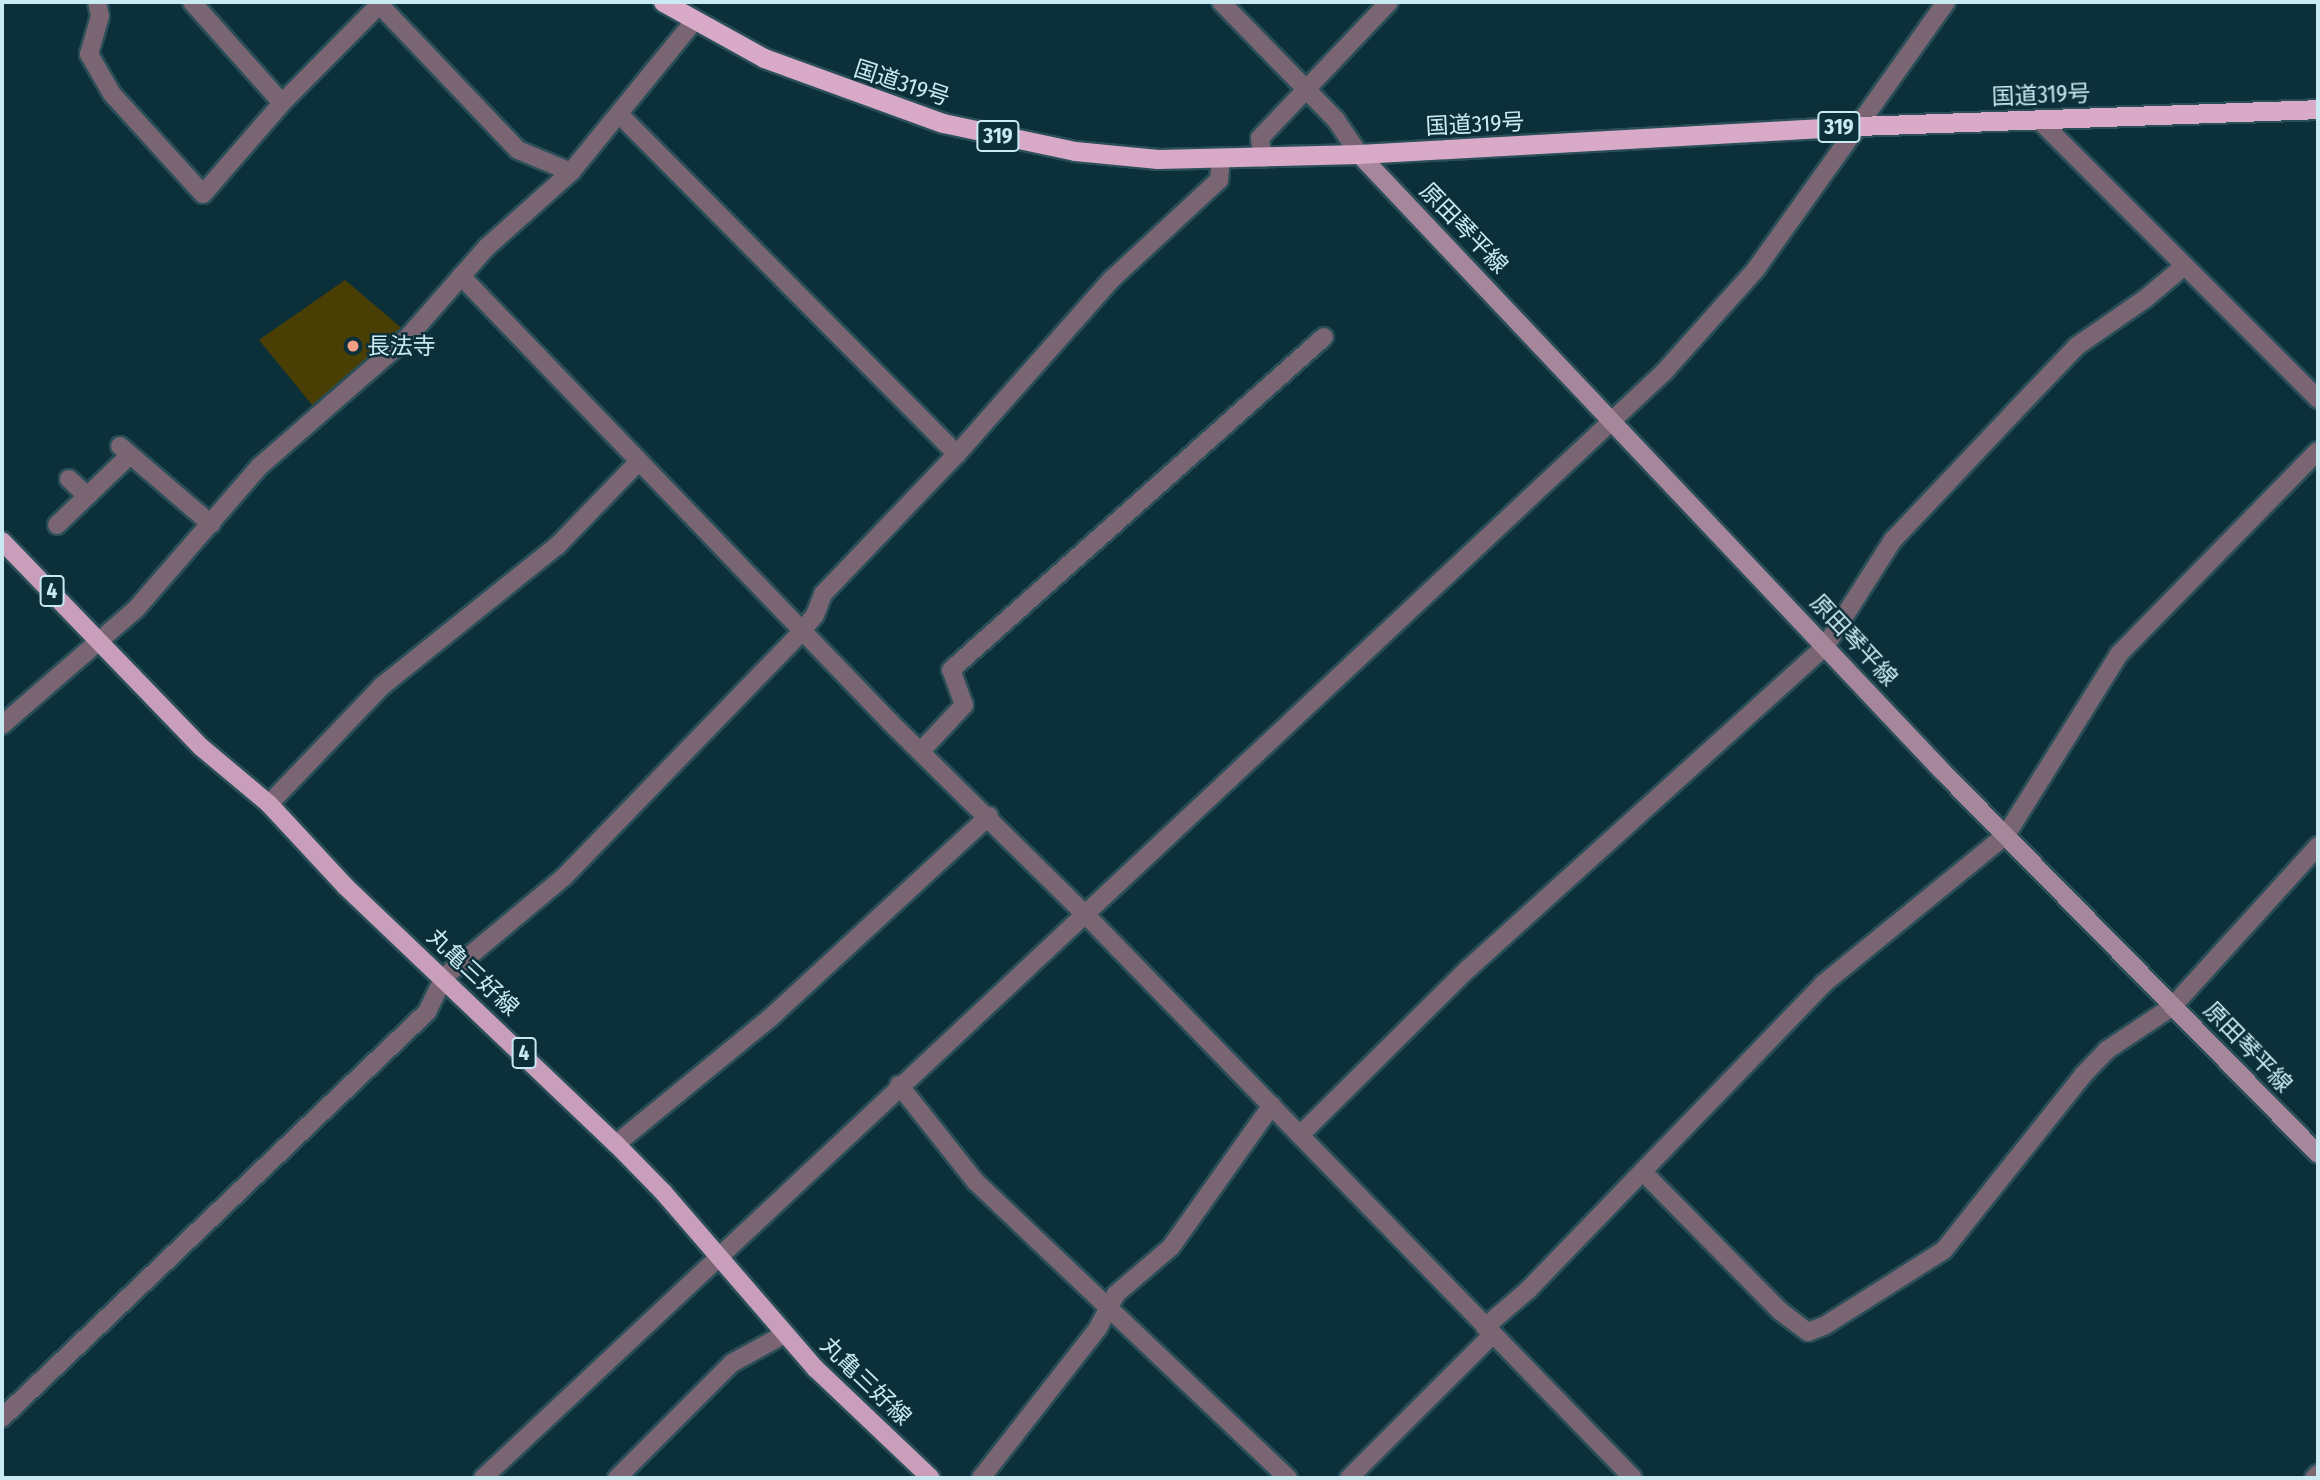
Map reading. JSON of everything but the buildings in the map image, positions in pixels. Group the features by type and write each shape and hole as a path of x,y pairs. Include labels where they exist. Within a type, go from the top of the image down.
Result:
{"highway":[{"name":"国道319号","path":"663,2 764,58 943,123 1115,156 1263,158 1858,126 2318,109"}],"main road":[{"name":"原田琴平線","path":"1359,154 1613,418 2006,835 2318,1154"},
{"name":"丸亀三好線","path":"2,541 103,642 201,747 269,804 345,887 444,977 617,1144 785,1334 931,1478"}],"street":[{"path":"97,2 100,16 89,54 113,94 203,194 282,103 380,2 519,150 570,172"},
{"path":"192,2 282,103"},
{"path":"1222,2 1336,120 1359,154"},
{"path":"1263,158 1260,138 1389,2"},
{"path":"483,1478 716,1255 1382,641 1664,372 1756,269 1946,2"},
{"path":"2,725 103,642 171,574 260,466 410,336 461,276 570,172 620,116 694,21"},
{"path":"620,116 957,454"},
{"path":"2039,120 2183,267 2318,398"},
{"path":"2,1418 427,1012 444,977 535,906 802,631 815,615 823,594 957,454 1112,279 1219,180 1222,159"},
{"path":"1300,1135 1468,969 1826,645 1894,540 2003,423 2077,346 2145,299 2183,267"},
{"path":"461,276 802,631 989,816 1633,1478"},
{"path":"921,751 964,705 951,670 1324,337"},
{"path":"57,524 87,496 125,451 175,480 211,524"},
{"path":"1349,1478 1823,984 2006,835 2119,653 2318,451"},
{"path":"269,804 382,686 557,546 639,461"},
{"path":"69,479 87,496"},
{"path":"617,1144 770,1018 989,816"},
{"path":"1643,1172 1780,1311 1808,1332 1944,1250 2083,1075 2107,1050 2173,1006 2318,846"},
{"path":"899,1085 976,1182 1288,1478"},
{"path":"981,1478 1098,1328 1116,1294 1171,1247 1272,1105"},
{"path":"617,1478 732,1363 785,1334"},
{"path":"2314,1478 2318,1474"}],"shaded area":[{"path":"345,280 405,331 317,411 259,340"}],"place":[{"name":"長法寺","path":"353,346"}]}
